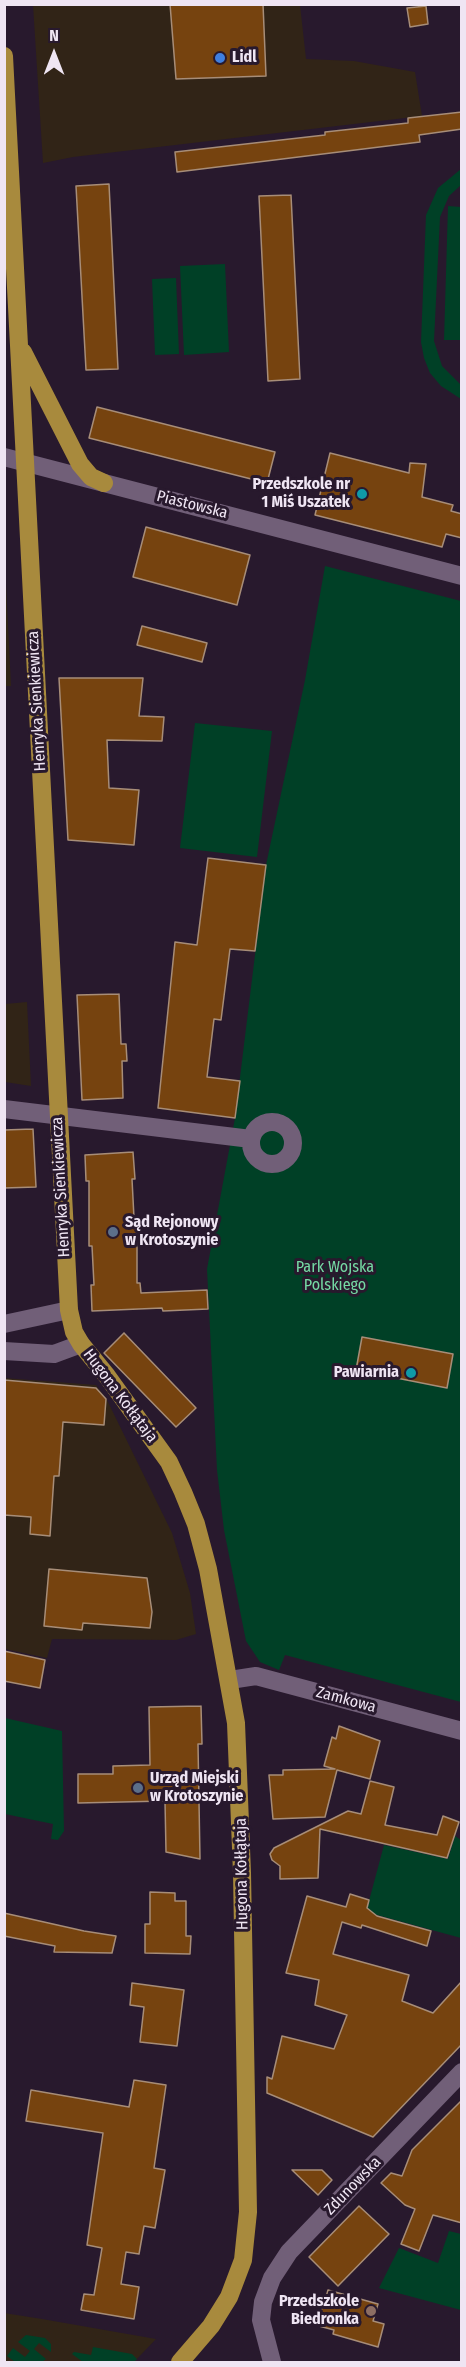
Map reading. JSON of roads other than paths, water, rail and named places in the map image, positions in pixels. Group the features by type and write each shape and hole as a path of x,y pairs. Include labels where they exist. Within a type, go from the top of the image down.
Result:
{"main road":[{"name":"Henryka Sienkiewicza","path":"4,56 57,1115 69,1310 74,1332 81,1344"},
{"path":"19,345 80,464 91,477 104,483"},
{"name":"Hugona Kołłątaja","path":"81,1344 107,1376 163,1455 183,1492 196,1524 208,1569 230,1680 240,1787 248,2212 243,2260 229,2297 211,2326 180,2362"}],"street":[{"name":"Piastowska","path":"4,457 462,576"},
{"path":"4,1109 251,1139"},
{"path":"4,1324 69,1310"},
{"path":"4,1351 54,1354 81,1344"},
{"name":"Zamkowa","path":"230,1680 256,1676 462,1731"},
{"name":"Zdunowska","path":"272,2362 263,2334 262,2311 272,2278 289,2252 462,2072"}],"place":[{"name":"Lidl","path":"220,58"},
{"name":"Przedszkole nr 1 Miś Uszatek","path":"362,494"},
{"name":"Sąd Rejonowy w Krotoszynie","path":"113,1232"},
{"name":"Pawiarnia","path":"411,1373"},
{"name":"Urząd Miejski w Krotoszynie","path":"138,1788"},
{"name":"Przedszkole Biedronka","path":"371,2311"}],"park label":[{"name":"Park Wojska Polskiego","path":"335,1277"}]}
